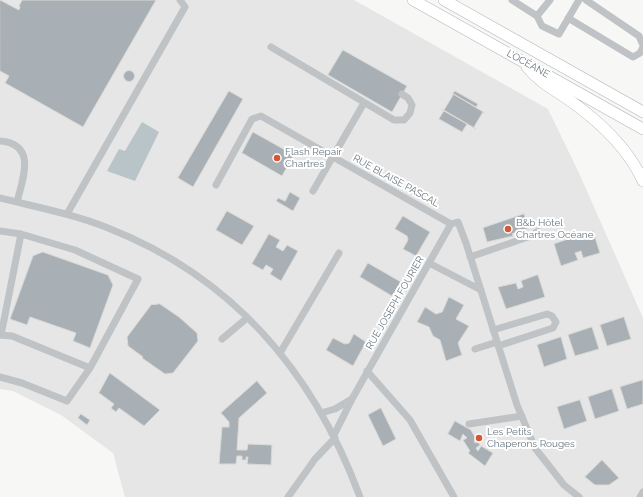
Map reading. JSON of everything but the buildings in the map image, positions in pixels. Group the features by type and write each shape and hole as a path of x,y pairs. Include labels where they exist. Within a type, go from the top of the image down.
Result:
{"highway":[{"name":"L’OCÉANE","path":"412,0 643,129"},
{"name":"L’OCÉANE","path":"444,0 643,112"},
{"path":"522,61 538,80 587,113 604,129 625,152 643,181"}],"street":[{"path":"67,214 185,7 180,0"},
{"path":"512,0 537,16 542,26 559,34 579,0"},
{"path":"537,16 550,0"},
{"path":"568,18 633,57 640,53 643,46 639,36 586,0"},
{"path":"271,47 394,120 404,120 410,113 412,105 408,98 402,94"},
{"path":"313,191 364,103"},
{"name":"RUE BLAISE PASCAL","path":"216,185 252,119 261,116 454,223"},
{"path":"0,141 10,142 16,145 24,154 24,173 17,202"},
{"path":"0,198 67,214 108,228 183,267 227,298 280,353 296,372 334,437 360,497"},
{"path":"454,223 470,257 497,344 522,416 535,448 564,485 579,497"},
{"name":"RUE JOSEPH FOURIER","path":"288,497 315,459 334,437 352,398 367,371 429,263 454,223"},
{"path":"0,230 21,234 75,250 138,279 90,368 67,401 22,383 0,377"},
{"path":"470,257 531,236 538,231"},
{"path":"21,234 1,335 12,336 90,368"},
{"path":"280,353 339,253"},
{"path":"429,263 481,290"},
{"path":"475,348 497,344 553,328 556,322 552,316 547,314 493,330"},
{"path":"222,339 247,318"},
{"path":"367,371 410,420 454,497"},
{"name":"RUE JOSEPH FOURIER","path":"321,413 335,409 352,398"},
{"path":"469,424 522,416"},
{"path":"640,497 643,492"}],"shaded area":[{"path":"0,0 354,0 548,109 579,173 643,318 643,497 125,497 113,453 61,415 13,391 0,389"},
{"path":"142,122 159,132 135,181 107,171 119,149 125,151"}],"place":[{"name":"Flash Repair Chartres","path":"277,158"},
{"name":"B&b Hôtel Chartres Océane","path":"508,229"},
{"name":"Les Petits Chaperons Rouges","path":"479,438"}]}
